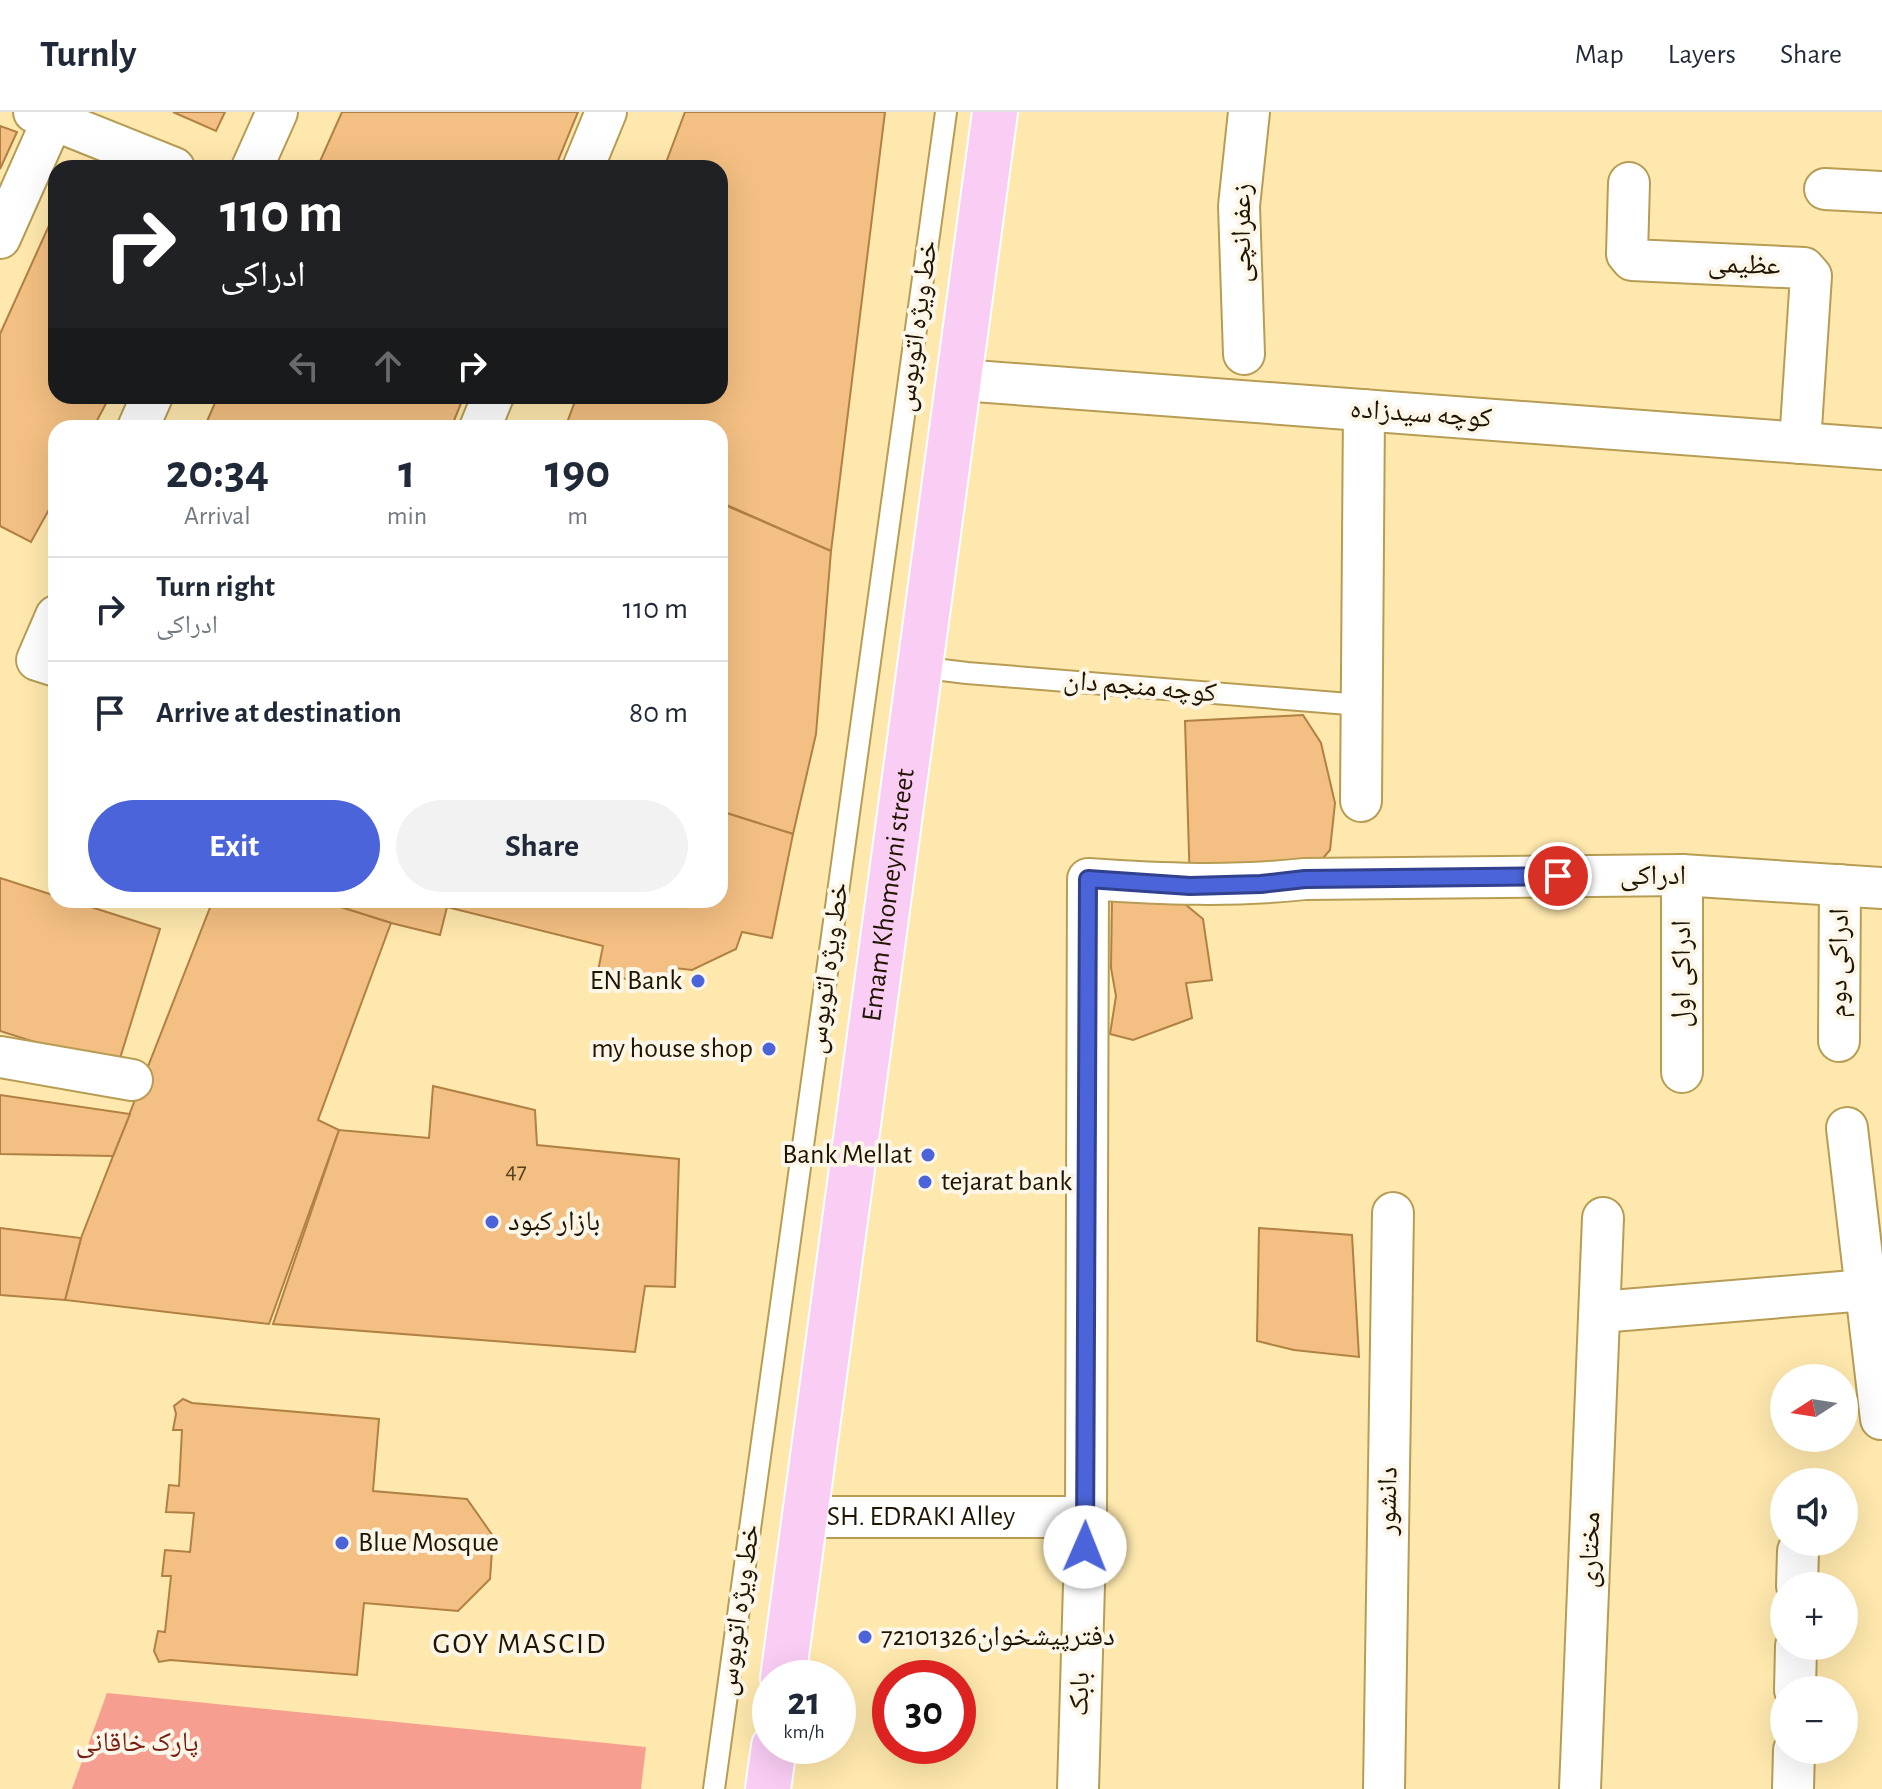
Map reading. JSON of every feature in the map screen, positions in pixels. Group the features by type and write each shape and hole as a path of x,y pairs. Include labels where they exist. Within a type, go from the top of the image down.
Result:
{"main road":[{"name":"Emam Khomeyni street","path":"785,1660 995,112"},
{"path":"768,1789 771,1764"}],"street":[{"path":"256,160 277,112"},
{"path":"586,160 606,112"},
{"name":"زعفرانچی","path":"1244,354 1239,206 1249,112"},
{"path":"0,238 48,114 155,160"},
{"name":"عظیمی","path":"1629,183 1627,254 1632,260 1804,268 1809,271 1800,443"},
{"path":"1825,189 1882,192"},
{"name":"کوچه سیدزاده","path":"961,380 1882,449"},
{"path":"1361,801 1364,410"},
{"path":"48,635 37,660 48,663"},
{"name":"ادراکی","path":"1088,879 1190,886 1305,879 1682,875 1882,888"},
{"name":"ادراکی اول","path":"1682,875 1682,1072"},
{"name":"بابک","path":"1078,1789 1086,1517 1088,879"},
{"name":"ادراکی دوم","path":"1839,1041 1840,885"},
{"path":"0,1057 132,1080"},
{"path":"1847,1128 1881,1419"},
{"name":"دانشور","path":"1384,1789 1393,1213"},
{"name":"مختاری","path":"1580,1789 1603,1218"},
{"path":"1600,1312 1866,1290"},
{"name":"SH. EDRAKI Alley","path":"805,1517 1086,1517"},
{"path":"1793,1789 1794,1764"}],"lane":[{"name":"خط ویژه اتوبوس","path":"714,1789 946,112"},
{"name":"کوچه منجم دان","path":"918,667 983,675 1361,705"}],"green space":[{"name":"پارک خاقانی","path":"107,1693 646,1747 641,1789 72,1789"}],"building":[{"path":"173,112 225,112 216,131"},
{"path":"342,112 578,112 558,160 321,160"},
{"path":"685,112 885,112 831,551 728,506 728,420 568,420 574,404 728,404 728,160 667,160"},
{"path":"0,126 17,132 0,169"},
{"path":"48,228 48,404 106,404 97,420 48,420 48,511 31,542 0,526 0,334"},
{"path":"214,404 461,404 454,420 208,420"},
{"path":"728,506 831,551 816,734 793,834 728,814"},
{"path":"1303,715 1321,743 1335,803 1330,850 1305,879 1190,886 1185,721"},
{"path":"728,814 793,834 772,938 742,932 736,949 692,970 675,968 671,992 598,971 603,946 451,908 728,908"},
{"path":"0,878 48,893 48,908 94,908 160,929 117,1068 0,1031"},
{"path":"1174,895 1203,919 1212,980 1186,983 1192,1018 1133,1040 1110,1034 1116,996 1111,968 1112,897"},
{"path":"210,908 343,908 391,923 318,1120 339,1130 269,1324 65,1300 81,1238"},
{"path":"343,908 447,908 440,935"},
{"name":"بازار کبود","path":"433,1086 535,1110 537,1145 679,1159 675,1287 645,1286 635,1352 273,1324 339,1130 429,1138"},
{"path":"0,1095 130,1114 113,1156 0,1154"},
{"path":"0,1228 81,1238 65,1300 0,1295"},
{"path":"1259,1228 1352,1235 1359,1357 1294,1350 1257,1341"},
{"name":"Blue Mosque","path":"183,1399 192,1403 379,1419 373,1491 467,1499 493,1536 490,1579 458,1611 364,1603 357,1675 170,1660 159,1662 154,1651 158,1631 165,1632 171,1576 162,1576 165,1550 190,1552 194,1513 166,1512 169,1485 179,1486 182,1430 173,1430 174,1406"}],"place":[{"name":"EN Bank","path":"698,981"},
{"name":"my house shop","path":"769,1049"},
{"name":"Bank Mellat","path":"928,1155"},
{"name":"tejarat bank","path":"925,1182"},
{"name":"بازار کبود","path":"492,1222"},
{"name":"Blue Mosque","path":"342,1543"},
{"name":"دفترپیشخوان72101326","path":"865,1637"}],"district":[{"name":"GOY MASCID","path":"520,1644"}],"route":[{"path":"1085,1547 1088,879 1190,886 1305,879 1558,876"}]}
